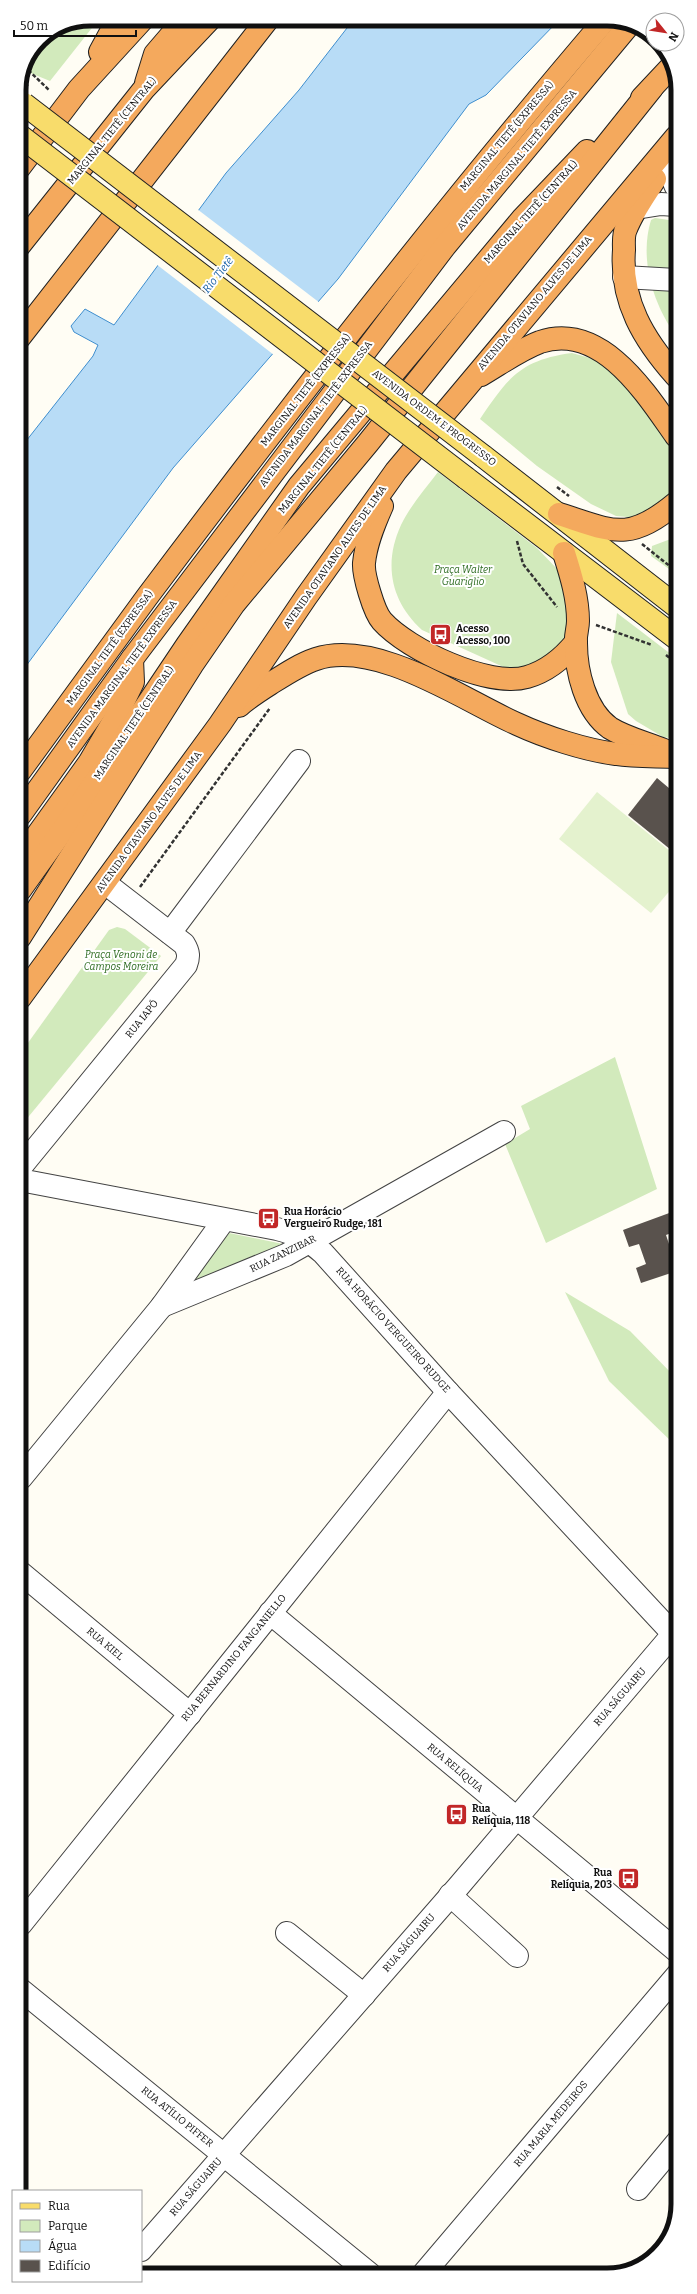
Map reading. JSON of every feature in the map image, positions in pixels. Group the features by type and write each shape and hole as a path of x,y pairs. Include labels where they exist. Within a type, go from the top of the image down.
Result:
{"highway":[{"path":"79,89 114,26"},
{"path":"26,159 79,89 137,26"},
{"path":"144,89 155,54 179,26"},
{"name":"MARGINAL TIETÊ (CENTRAL)","path":"26,237 144,89 203,26"},
{"path":"26,329 263,26"},
{"name":"MARGINAL TIETÊ (EXPRESSA)","path":"26,763 146,598 454,199 600,26"},
{"name":"AVENIDA MARGINAL TIETÊ EXPRESSA","path":"26,807 132,659 445,246 626,29"},
{"name":"MARGINAL TIETÊ (CENTRAL)","path":"26,882 65,827 191,639 299,486 523,218 568,170 668,71"},
{"path":"26,928 192,665 234,604 368,443 652,88"},
{"name":"AVENIDA OTAVIANO ALVES DE LIMA","path":"26,990 220,724 306,597 396,471 467,384 671,148"},
{"path":"671,149 636,208 625,230 624,277 628,302 640,329 654,350 671,369"},
{"path":"467,384 526,349 541,342 566,339 596,349 616,360 632,376 671,429"},
{"path":"396,471 370,535 364,564 366,578 381,620 398,636 427,654 473,672 507,680 527,677 548,669 565,656 576,642"},
{"path":"565,506 609,530 635,529 657,519 671,507"},
{"path":"564,553 575,599 578,621 576,642 580,679 598,714 610,727 634,739 671,754"},
{"path":"220,724 243,703 288,672 317,659 343,655 374,659 399,667 472,701 518,725 572,743 616,754 671,756"},
{"path":"26,851 89,763 116,717 133,682 132,659"}],"main road":[{"name":"AVENIDA ORDEM E PROGRESSO","path":"26,106 482,456 565,506 671,601"},
{"path":"26,140 564,553 671,646"}],"street":[{"path":"671,164 671,175"},
{"path":"636,208 661,204 671,205"},
{"path":"624,277 671,280"},
{"path":"170,933 299,761"},
{"name":"RUA IAPÓ","path":"26,1161 186,965 188,959 188,950 184,944 105,883"},
{"name":"RUA ZANZIBAR","path":"162,1306 233,1278 311,1242 504,1132"},
{"name":"RUA HORÁCIO VERGUEIRO RUDGE","path":"26,1181 277,1229 303,1237 311,1242 328,1258 448,1392 671,1631"},
{"name":"RUA ZANZIBAR","path":"26,1472 162,1306 224,1220"},
{"name":"RUA BERNARDINO FANGANIELLO","path":"26,1918 448,1392"},
{"name":"RUA KIEL","path":"26,1577 190,1714"},
{"name":"RUA RELÍQUIA","path":"270,1613 516,1819 671,1946"},
{"name":"RUA SÁGUAIRU","path":"142,2249 671,1642"},
{"path":"450,1895 517,1956"},
{"path":"287,1933 364,1995"},
{"name":"RUA MARIA MEDEIROS","path":"428,2268 671,1982"},
{"name":"RUA ATÍLIO PIFFER","path":"26,1994 363,2268"},
{"path":"638,2189 671,2149"}],"path":[{"path":"29,71 50,90"},
{"path":"554,485 565,506"},
{"path":"517,541 523,564 562,612"},
{"path":"643,547 671,567"},
{"path":"596,625 653,646"},
{"path":"129,902 272,705"}],"green space":[{"path":"93,26 50,81 29,72 37,55 45,45 66,31 78,27"},
{"path":"655,218 671,220 671,328 661,310 650,281 647,250 651,220"},
{"path":"572,353 597,360 616,372 671,434 671,497 639,518 616,516 591,504 537,466 480,419 499,392 517,373 540,360"},
{"name":"Praça Walter Guariglio","path":"438,472 537,548 561,573 575,619 554,660 510,670 422,630 411,619 403,607 393,582 392,554 395,540 409,511"},
{"path":"671,539 671,570 651,556 652,546"},
{"path":"617,613 671,654 671,738 663,737 636,721 628,714 611,662"},
{"path":"597,792 671,852 671,889 651,913 559,839"},
{"name":"Praça Venoni de Campos Moreira","path":"117,927 125,929 161,956 26,1120 26,1046 109,930"},
{"path":"615,1057 657,1189 546,1243 505,1144 530,1129 521,1106"},
{"path":"229,1233 288,1245 185,1290"},
{"path":"565,1292 630,1331 671,1373 671,1441 609,1381"}],"water":[{"name":"Rio Tietê","path":"349,26 553,26 486,95 469,104 338,279 173,468 26,666 26,441 93,356 98,345 74,332 71,326 85,309 114,325 226,173 299,90"}],"pier":[{"path":"197,209 320,303 274,355 156,264"}],"building":[{"path":"657,778 671,790 671,850 628,815"},
{"path":"671,1212 671,1233 666,1235 671,1250 671,1273 641,1283 636,1268 646,1264 639,1244 629,1247 623,1230"}],"place":[{"name":"Acesso Acesso, 100","path":"441,635"},
{"name":"Rua Horácio Vergueiro Rudge, 181","path":"268,1218"},
{"name":"Rua Relíquia, 118","path":"457,1815"},
{"name":"Rua Relíquia, 203","path":"628,1879"}]}
